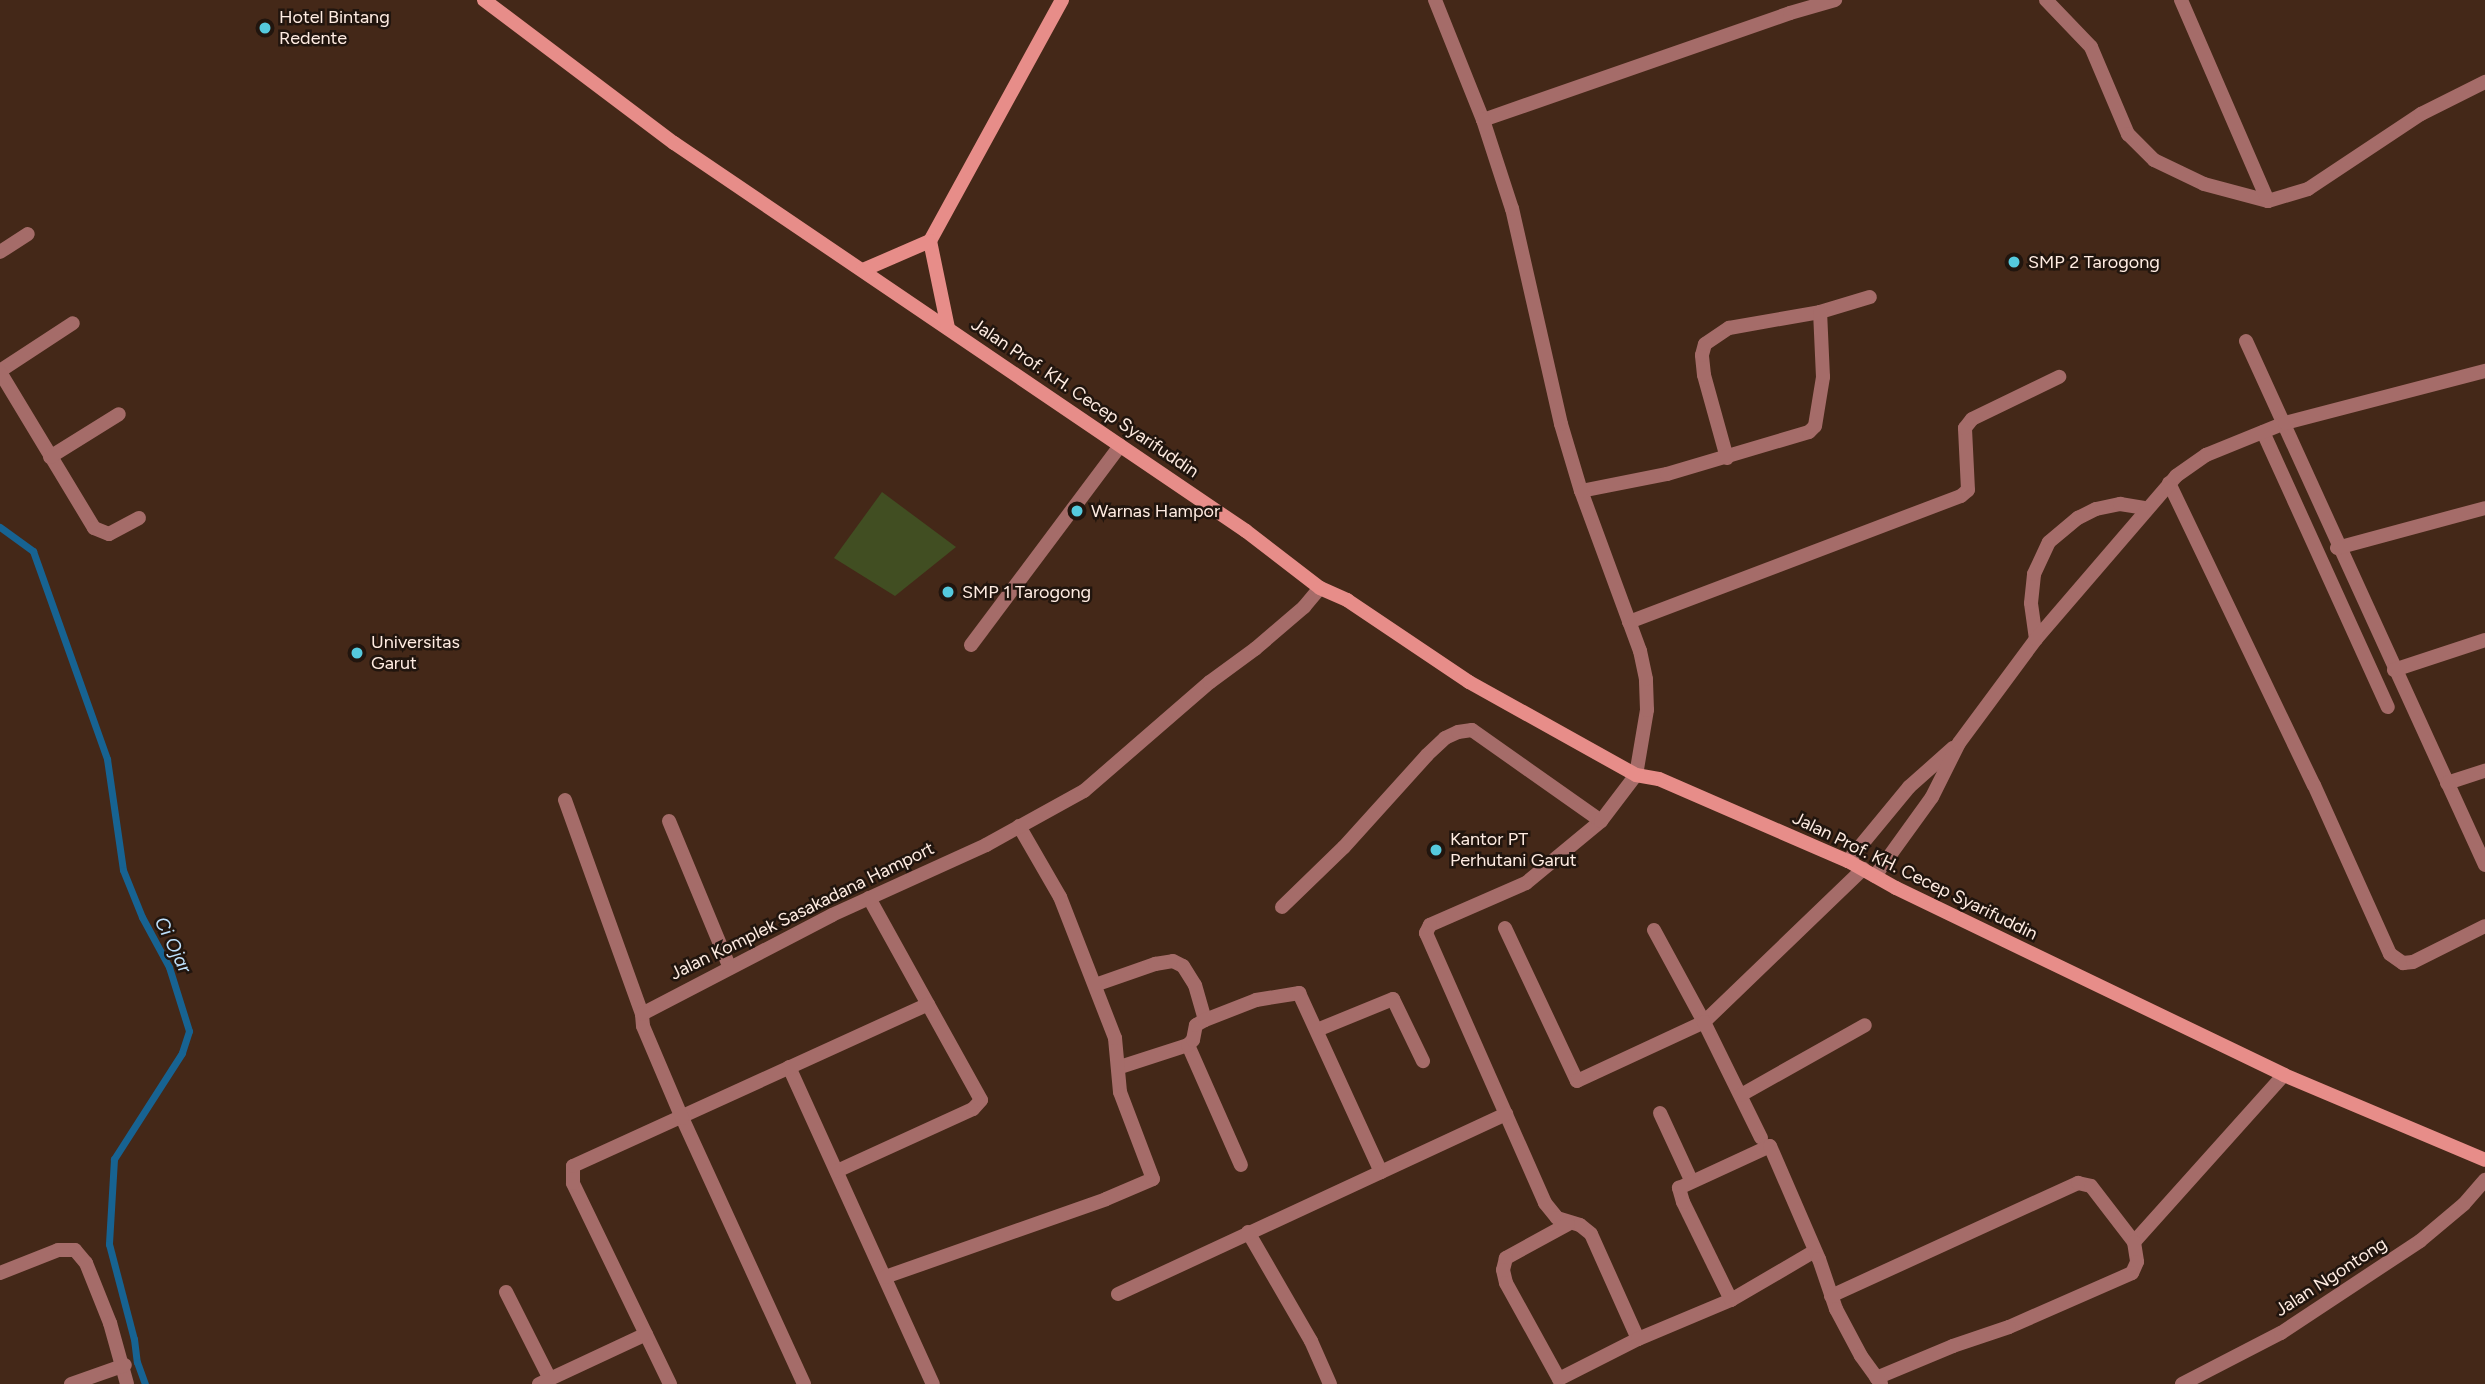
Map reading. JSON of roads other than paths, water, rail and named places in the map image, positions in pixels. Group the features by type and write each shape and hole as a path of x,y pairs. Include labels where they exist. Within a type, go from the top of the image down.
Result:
{"main road":[{"name":"Jalan Prof. KH. Cecep Syarifuddin","path":"484,0 576,66 674,143 1246,531 1320,588 1347,600 1469,682 1636,775 1659,779 1848,861 2284,1075 2485,1159"},
{"path":"863,270 930,241 1062,0"},
{"path":"930,241 948,328"}],"street":[{"path":"1435,0 1483,120 1512,209 1562,424 1581,491 1629,622 1646,679 1647,710 1636,775 1601,821 1526,883 1426,929 1545,1203 1552,1214 1567,1224 1580,1225 1591,1234 1639,1339"},
{"path":"1483,120 1790,13 1835,0"},
{"path":"2046,0 2091,47 2128,134 2154,160 2204,184 2268,201 2308,189 2421,114 2485,82"},
{"path":"2181,0 2268,201"},
{"path":"0,252 28,234"},
{"path":"1727,458 1704,375 1702,355 1705,344 1729,328 1820,312 1870,297"},
{"path":"1581,491 1727,458 1800,436 1815,426 1823,377 1820,312"},
{"path":"73,323 0,371 98,532 116,532 139,518"},
{"path":"2246,341 2285,423 2337,548 2485,865"},
{"path":"1505,928 1577,1081 1704,1022 1869,873 1931,797 1959,743 2036,639 2169,484 2206,455 2285,423 2485,371"},
{"path":"1629,622 1961,496 1968,490 1965,428 1972,419 2059,377"},
{"path":"50,457 119,414"},
{"path":"2263,432 2388,707"},
{"path":"971,645 1120,446"},
{"path":"2169,484 2314,785 2390,954 2403,963 2413,962 2485,926"},
{"path":"2036,639 2031,603 2034,574 2049,542 2078,518 2096,509 2120,504 2146,508"},
{"path":"2337,548 2485,508"},
{"name":"Jalan Komplek Sasakadana Hamport","path":"642,1014 680,991 869,898 986,845 1084,791 1304,607 1320,588"},
{"path":"2395,670 2485,640"},
{"path":"1282,907 1344,846 1427,755 1445,738 1466,730 1472,730 1601,821"},
{"path":"1848,861 1909,787 1959,743"},
{"path":"2447,783 2485,771"},
{"path":"565,800 642,1014 643,1026 682,1118 804,1384"},
{"path":"669,821 730,968"},
{"path":"885,1277 1106,1199 1153,1179 1120,1092 1120,1067 1115,1038 1095,985 1060,897 1019,826"},
{"path":"837,1171 973,1109 980,1102 979,1093 869,898"},
{"path":"1654,930 1704,1022 1761,1138"},
{"path":"1095,985 1155,964 1173,961 1183,966 1195,985 1205,1020"},
{"path":"1120,1067 1188,1045 1193,1040 1196,1025 1205,1020 1256,1000 1299,993 1381,1172"},
{"path":"1317,1030 1394,999 1423,1061"},
{"path":"670,1384 573,1183 572,1167 928,1004"},
{"path":"1741,1095 1865,1025"},
{"path":"1188,1045 1241,1166"},
{"path":"789,1067 933,1384"},
{"path":"2134,1242 2284,1075"},
{"path":"1660,1113 1691,1180"},
{"path":"1118,1294 1506,1114"},
{"path":"1731,1300 1680,1196 1679,1188 1691,1180 1770,1146 1815,1251 1831,1296 1861,1356 1878,1381 1953,1346 2009,1327 2133,1273 2137,1262 2134,1242 2091,1186 2078,1182 1831,1296"},
{"name":"Jalan Ngontong","path":"2182,1384 2281,1332 2420,1241 2465,1204 2485,1180"},
{"path":"1567,1224 1506,1258 1503,1270 1506,1283 1559,1379 1639,1339 1731,1300 1815,1251"},
{"path":"1248,1232 1311,1341 1330,1384"},
{"path":"0,1273 58,1250 75,1250 86,1264 125,1365 127,1384"},
{"path":"506,1292 545,1381 646,1334"},
{"path":"71,1384 125,1365"}],"waterway":[{"name":"Ci Ojar","path":"0,527 33,551 107,759 123,870 142,917 169,967 189,1031 182,1053 114,1159 109,1244 134,1339 137,1362 145,1384"}],"place":[{"name":"Hotel Bintang Redente","path":"265,28"},
{"name":"SMP 2 Tarogong","path":"2014,262"},
{"name":"Warnas Hampor","path":"1077,511"},
{"name":"SMP 1 Tarogong","path":"948,592"},
{"name":"Universitas Garut","path":"357,653"},
{"name":"Kantor PT Perhutani Garut","path":"1436,850"}]}
